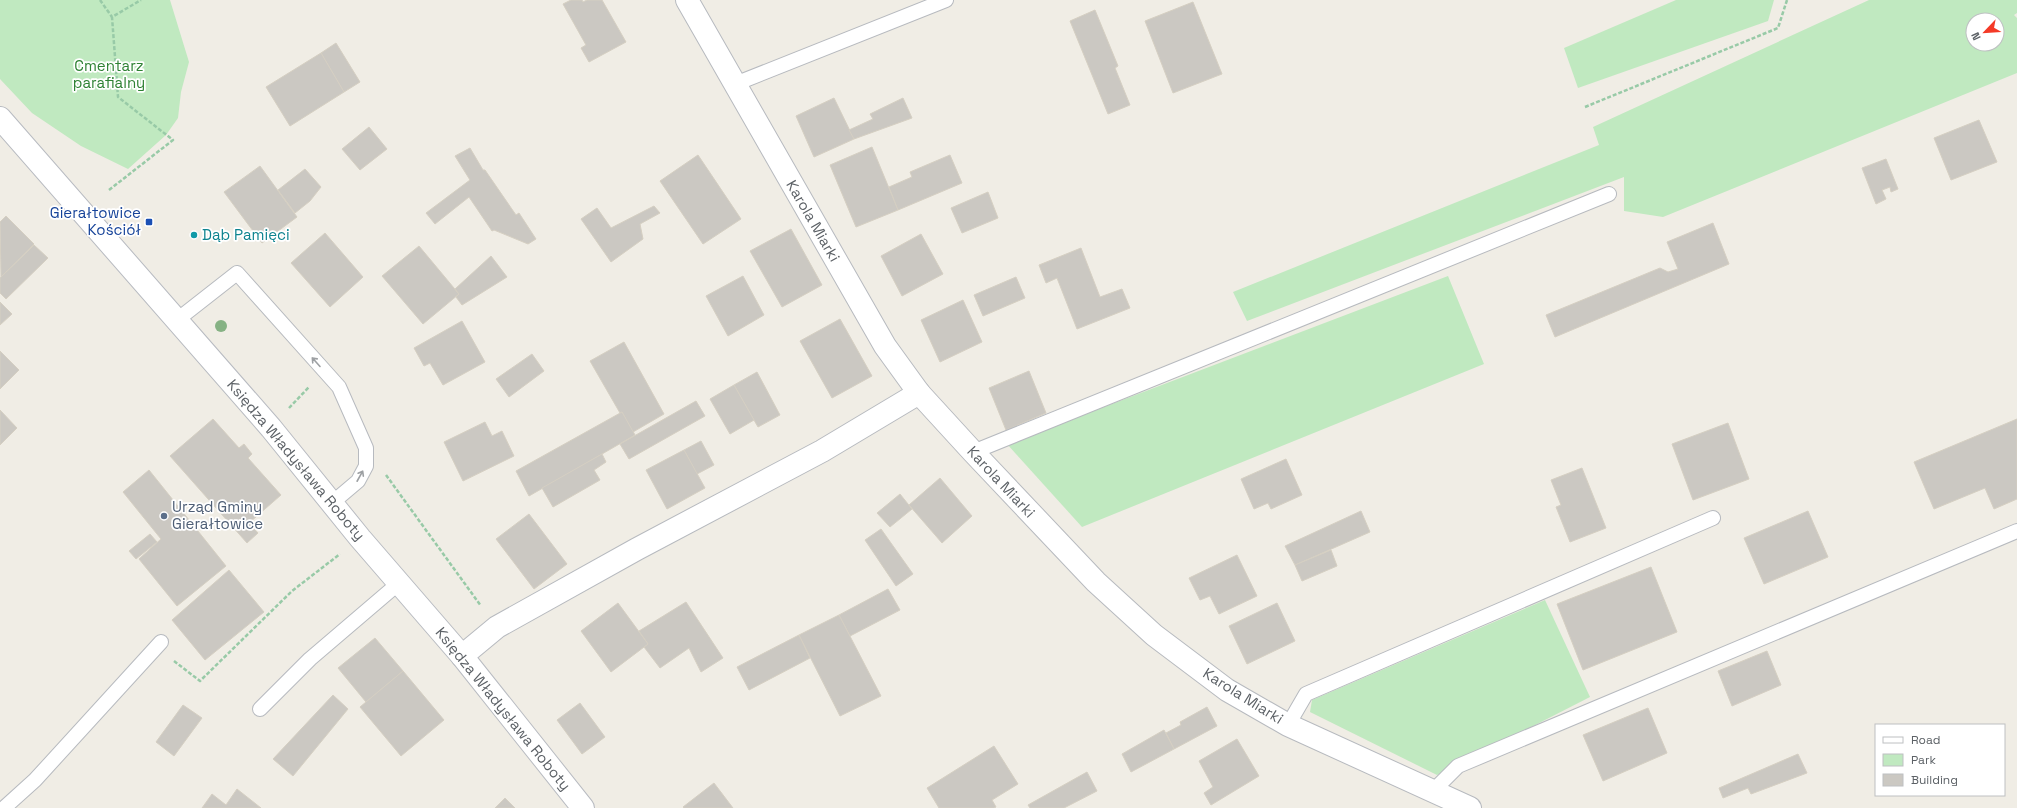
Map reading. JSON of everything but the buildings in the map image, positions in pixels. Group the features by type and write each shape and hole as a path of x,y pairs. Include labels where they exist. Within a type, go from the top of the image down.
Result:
{"street":[{"name":"Karola Miarki","path":"687,0 885,346 918,393 1096,582 1154,635 1227,690 1288,725 1470,808"},
{"name":"Księdza Władysława Roboty","path":"0,118 271,428 360,538 462,656 583,808"},
{"path":"462,656 497,627 637,548 822,451 918,393"}],"lane":[{"path":"735,84 946,0"},
{"path":"972,452 1609,194"},
{"path":"177,320 237,273 339,387 366,448 366,466 358,481 332,502"},
{"path":"1288,725 1306,694 1714,518"},
{"path":"1433,791 1458,766 2017,532"},
{"path":"260,709 310,659 399,583"},
{"path":"4,808 35,780 159,645"}],"path":[{"path":"100,0 112,17 118,97 173,140 109,190"},
{"path":"112,17 141,0"},
{"path":"1586,107 1778,28 1787,0"},
{"path":"271,428 324,371"},
{"path":"366,448 497,627"},
{"path":"159,645 200,680 292,591 360,538"}],"green space":[{"name":"Cmentarz parafialny","path":"0,0 170,0 189,62 181,92 178,118 166,135 128,169 81,146 32,113 0,79"},
{"path":"1676,0 1774,0 1768,21 1578,88 1564,48"},
{"path":"1869,0 2017,0 2017,13 2014,15 2017,18 2017,73 1663,217 1624,211 1624,177 1247,321 1233,292 1599,145 1593,127"},
{"path":"1448,276 1484,364 1082,527 1007,444"},
{"path":"1545,600 1590,697 1437,775 1310,712 1312,700"}],"place":[{"name":"Gierałtowice Kościół","path":"149,222"},
{"name":"Dąb Pamięci","path":"194,235"},
{"name":"Urząd Gminy Gierałtowice","path":"164,516"}]}
